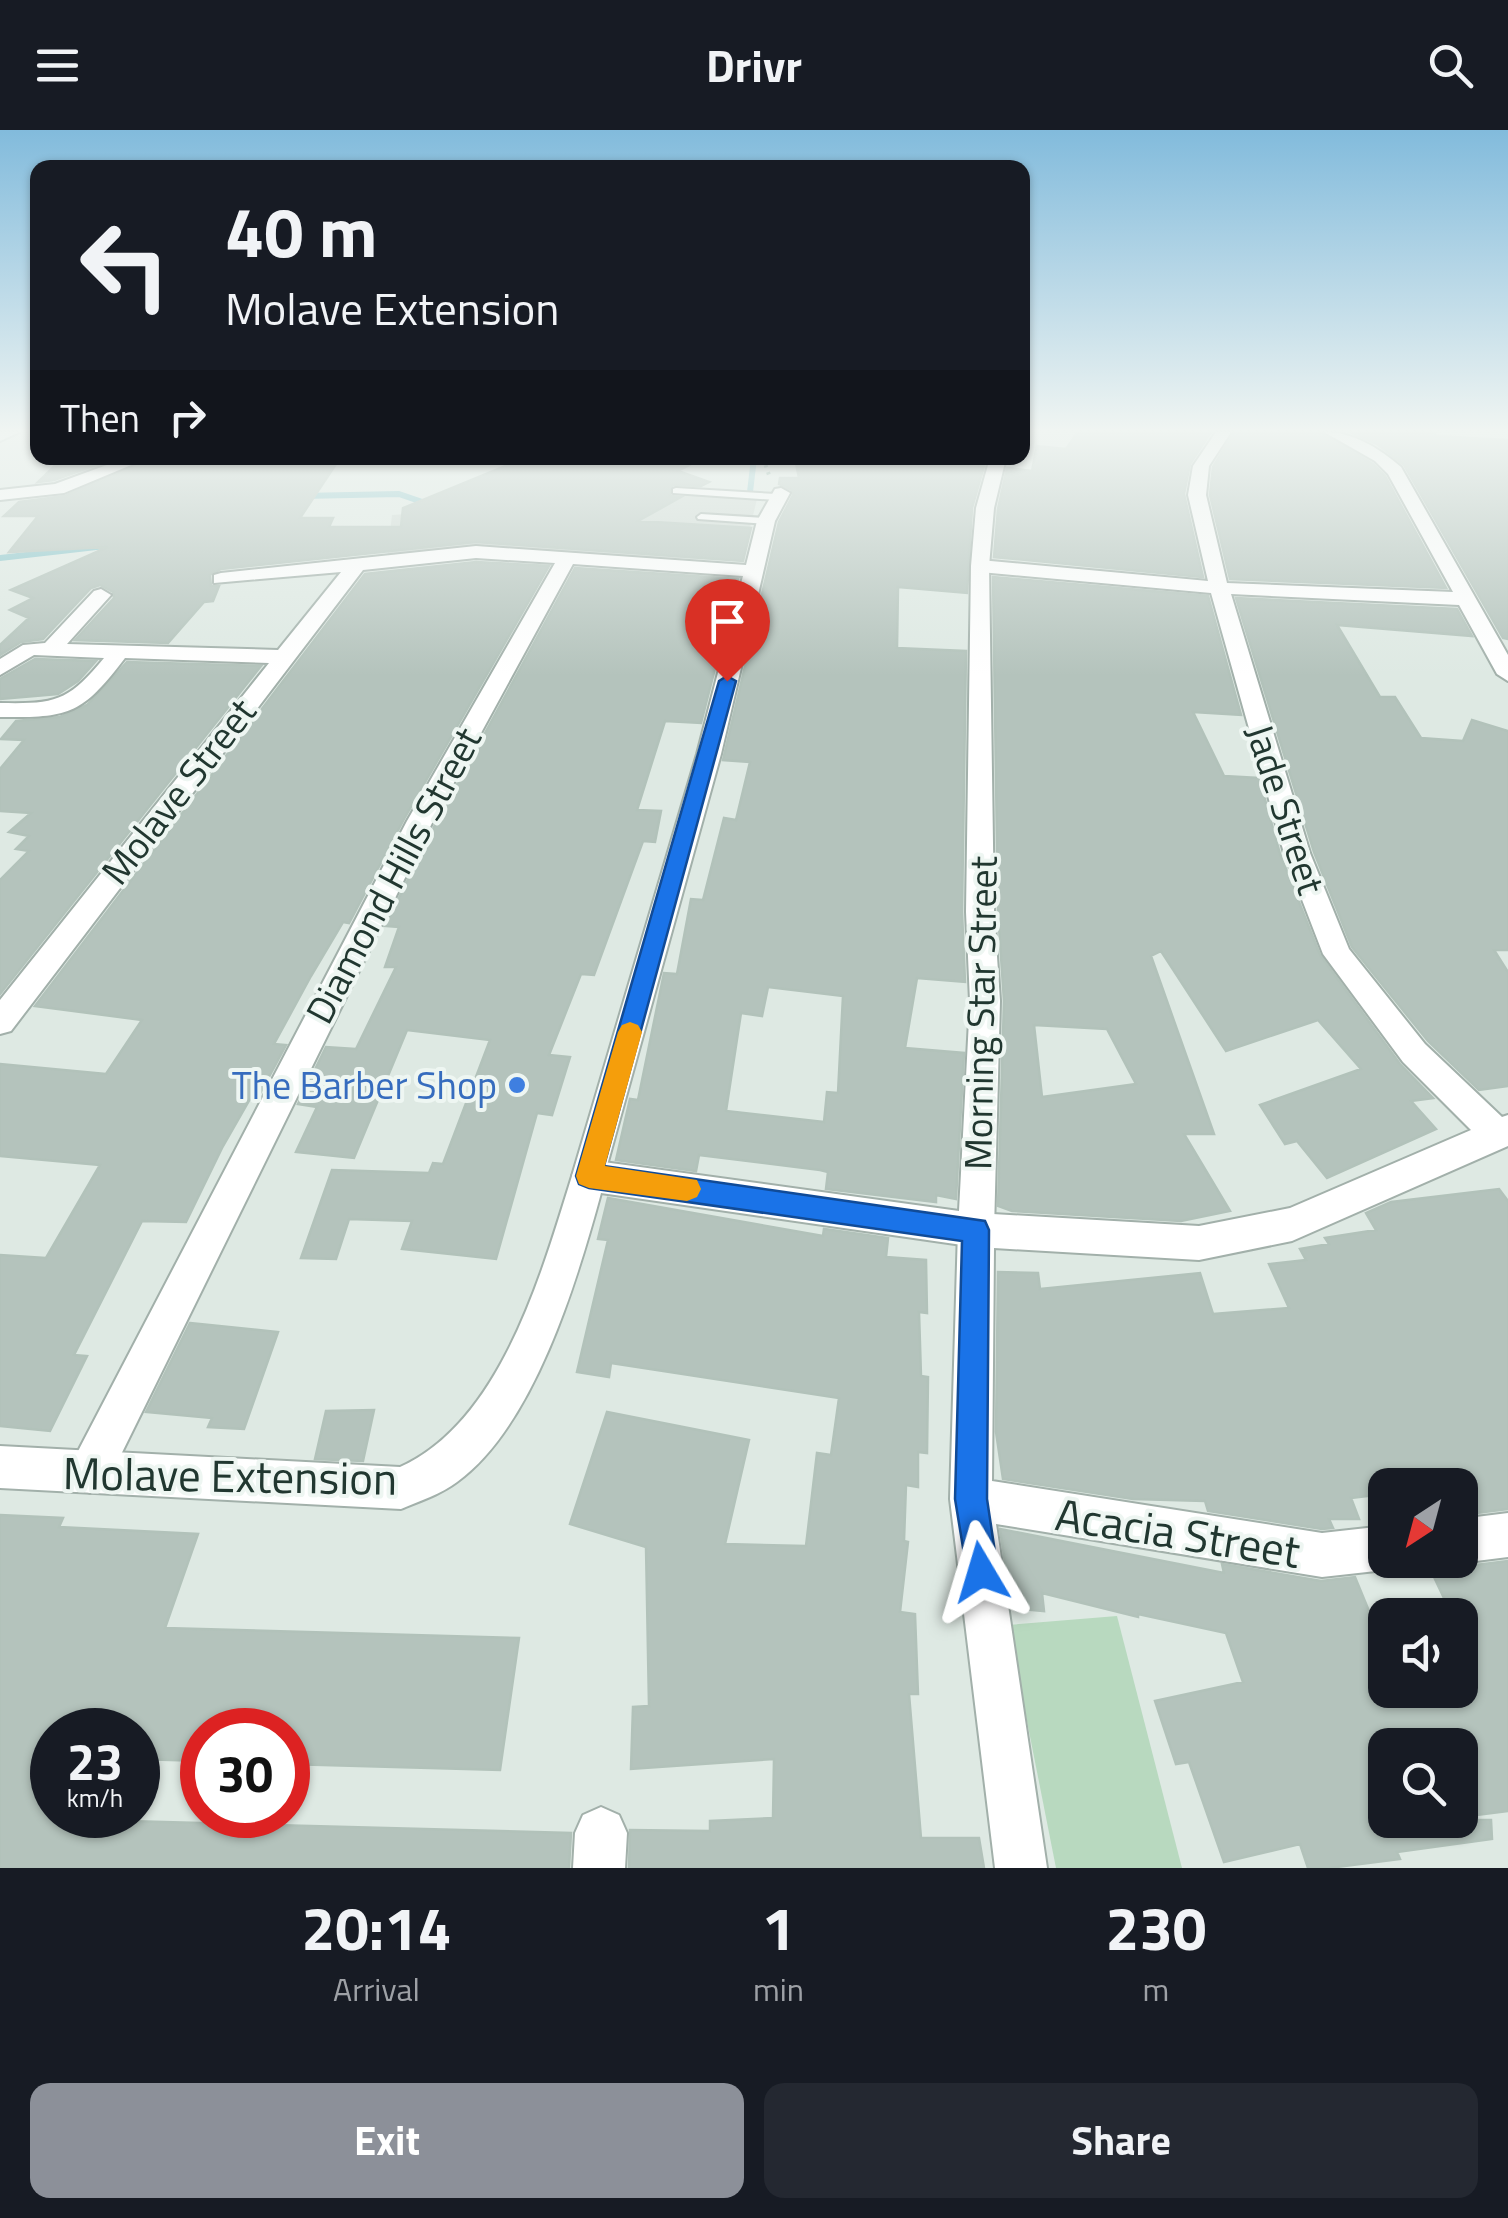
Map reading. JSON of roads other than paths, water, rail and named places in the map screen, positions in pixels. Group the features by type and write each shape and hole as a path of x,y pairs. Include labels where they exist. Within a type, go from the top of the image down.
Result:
{"street":[{"path":"770,513 710,754 589,1176 976,1230 1199,1243 1292,1224 1503,1132"},
{"name":"Morning Star Street","path":"985,513 980,566 980,912 985,1002 971,1499 1020,1868"},
{"name":"Jade Street","path":"1200,513 1297,852 1337,954 1414,1053 1503,1132"},
{"path":"1418,513 1508,674"},
{"path":"221,579 476,552 754,572"},
{"name":"Diamond Hills Street","path":"90,1472 420,820 567,558"},
{"name":"Molave Street","path":"0,1022 358,563"},
{"path":"980,566 1219,588 1466,599"},
{"path":"50,650 102,594"},
{"path":"0,670 24,650 284,657"},
{"path":"0,710 45,711 80,701 120,652"},
{"name":"Molave Extension","path":"0,1468 401,1488 446,1466 495,1409 537,1329 589,1176"},
{"name":"Acacia Street","path":"971,1499 1322,1555 1368,1550"},
{"path":"1478,1538 1508,1536"}],"lane":[{"path":"701,517 766,521"}],"waterway":[{"path":"0,558 105,546"}],"place":[{"name":"The Barber Shop","path":"517,1085"}]}
